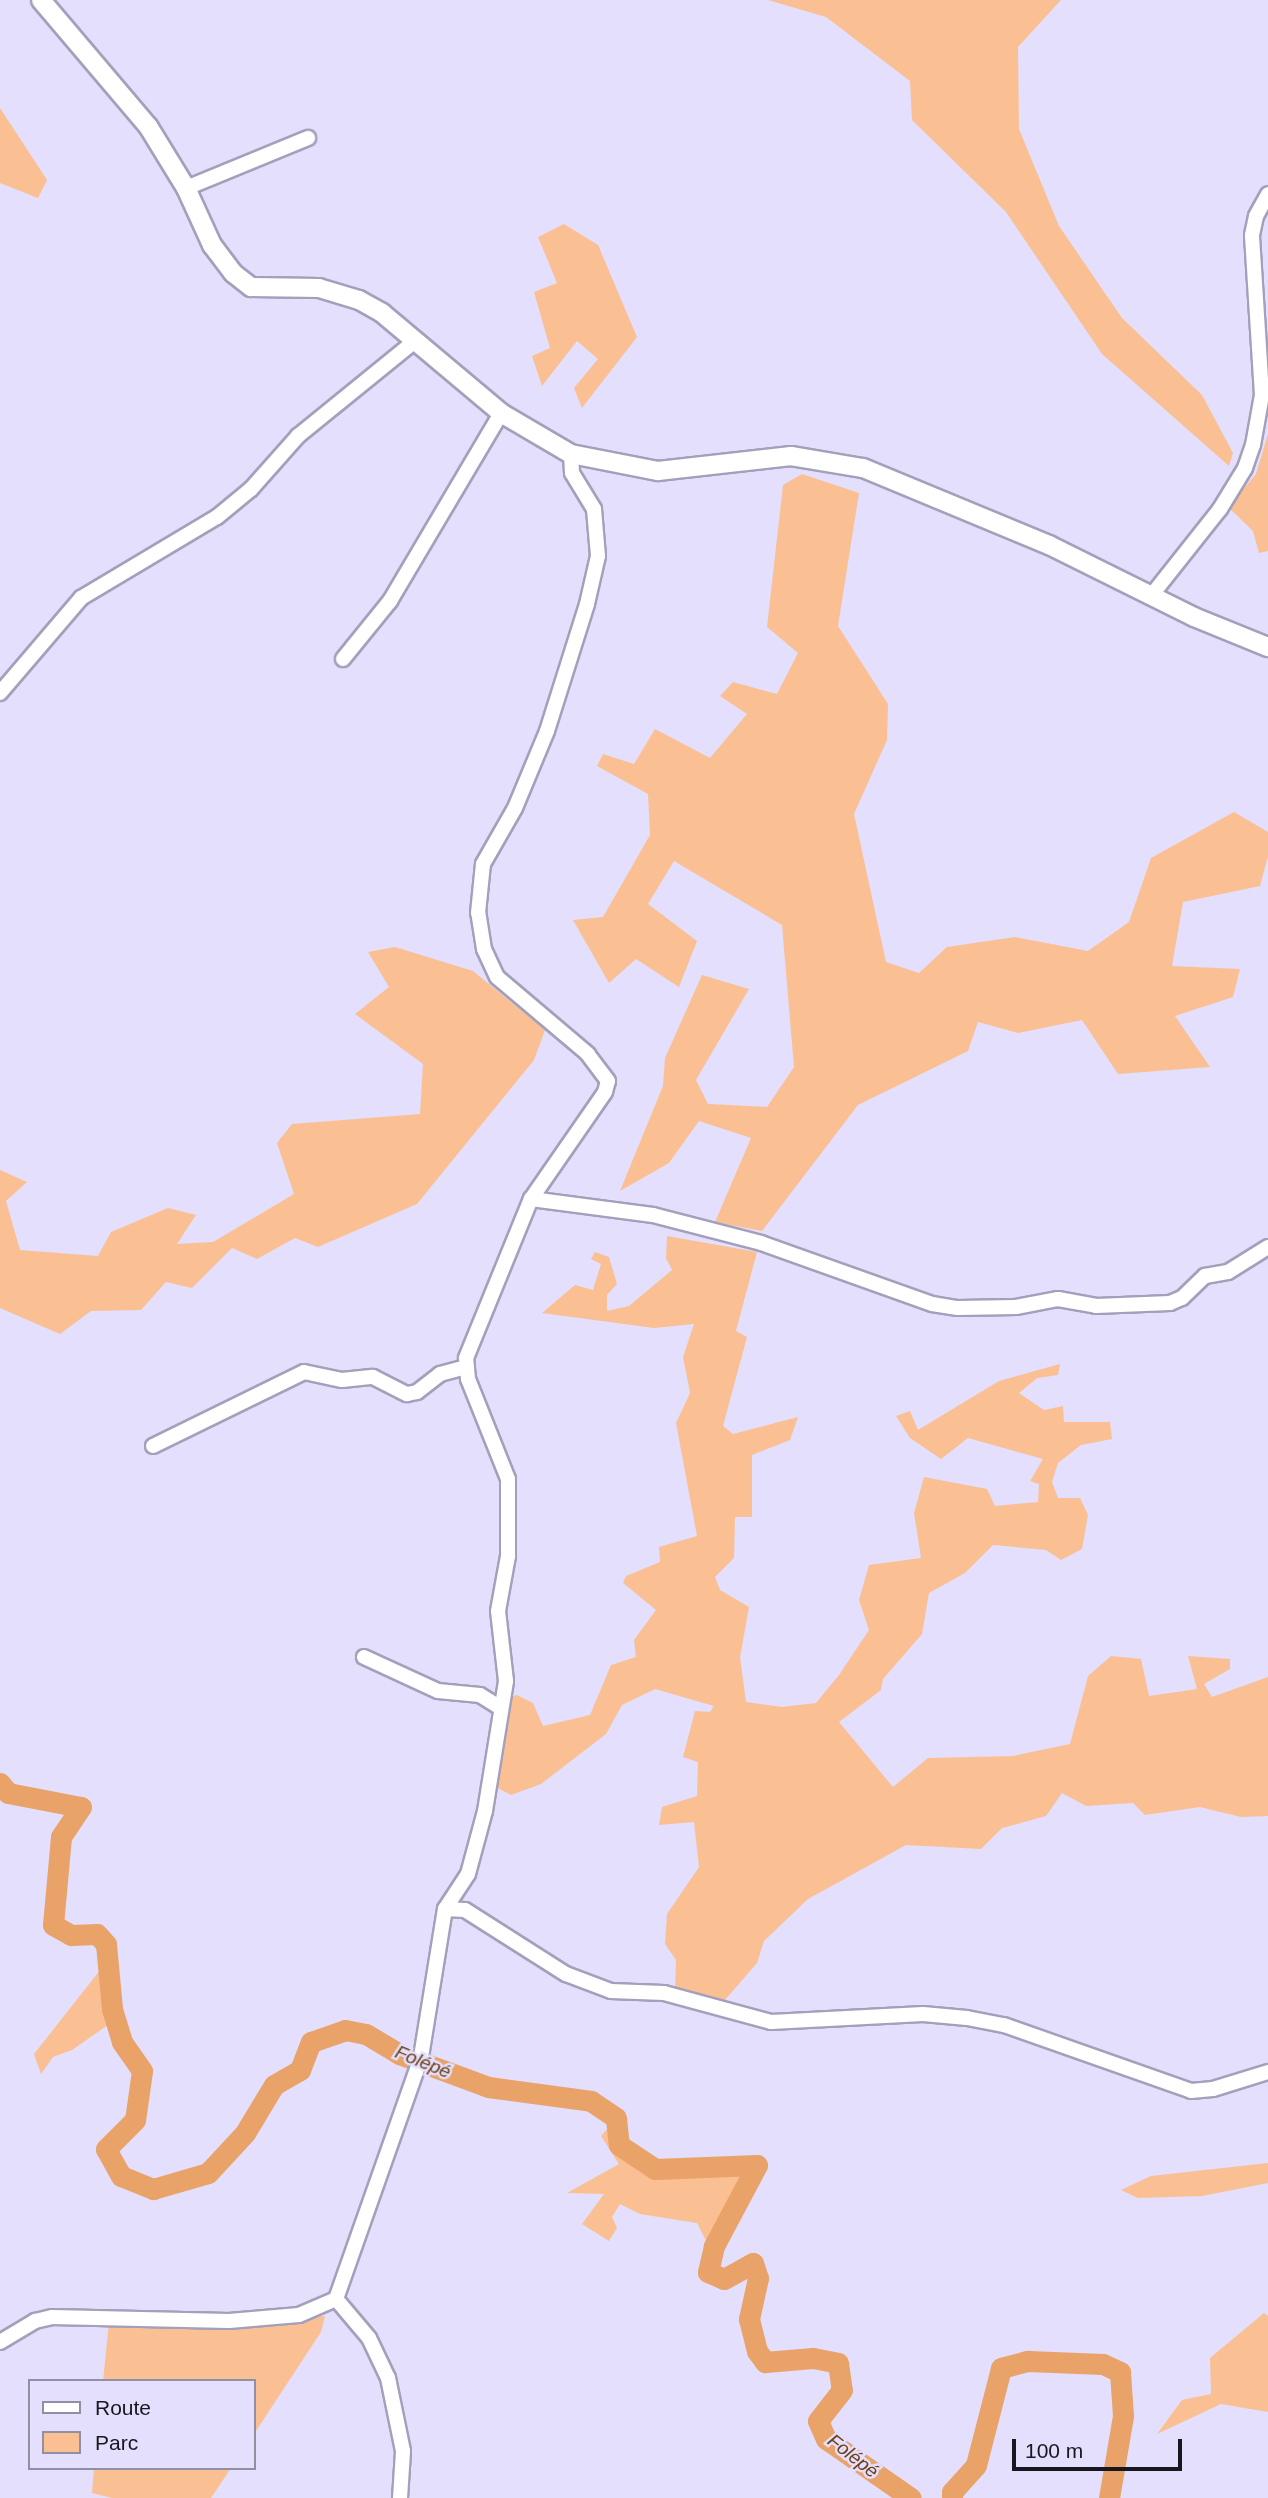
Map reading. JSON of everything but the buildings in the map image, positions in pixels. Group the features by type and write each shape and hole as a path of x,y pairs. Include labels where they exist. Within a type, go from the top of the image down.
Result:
{"street":[{"path":"41,0 148,126 186,188 212,245 233,272 250,287 339,292 382,313 501,413 571,454 658,471 791,456 836,461 897,481 1049,545 1151,596 1268,647"},
{"path":"186,188 308,138"},
{"path":"1151,596 1220,509 1245,468 1253,445 1262,395 1252,235 1256,216 1268,194"},
{"path":"0,693 81,598 217,517 251,489 298,436 416,340"},
{"path":"343,659 390,601 501,413"},
{"path":"0,2342 35,2321 52,2317 229,2321 299,2315 336,2299 419,2063 445,1909 468,1874 485,1811 501,1708 505,1661 498,1611 508,1556 508,1479 466,1367 472,1340 531,1199 608,1081 588,1054 497,977 484,949 478,913 483,864 515,808 547,732 587,604 598,555 594,509 572,473 571,454"},
{"path":"531,1199 653,1215 761,1243 932,1304 958,1308 1016,1307 1058,1299 1096,1306 1170,1303 1205,1276 1228,1272 1268,1247"},
{"path":"153,1446 304,1371 342,1380 373,1377 407,1394 417,1392 440,1374 466,1367"},
{"path":"364,1657 438,1691 481,1695 501,1708"},
{"path":"445,1909 465,1910 566,1974 611,1991 664,1993 771,2022 923,2014 967,2018 1004,2025 1191,2091 1213,2089 1268,2072"},
{"path":"336,2299 369,2338 388,2378 403,2451 401,2498"}],"green space":[{"path":"768,0 1061,0 1018,47 1019,129 1059,226 1122,318 1202,395 1233,453 1229,466 1102,354 1006,212 912,120 910,81 826,17"},
{"path":"0,108 47,180 38,198 0,183"},
{"path":"564,224 598,245 637,337 582,408 574,388 598,359 577,341 542,386 532,356 550,348 534,292 557,283 538,237"},
{"path":"1268,434 1268,551 1259,553 1253,531 1228,507 1256,474"},
{"path":"802,474 859,493 838,626 888,704 887,740 854,814 886,962 919,973 947,947 1015,937 1088,951 1129,922 1151,858 1234,812 1268,832 1268,856 1260,886 1183,902 1172,966 1240,969 1233,997 1175,1016 1210,1067 1118,1074 1082,1020 1018,1033 978,1022 968,1051 858,1105 762,1231 715,1222 751,1138 699,1121 669,1163 620,1191 663,1086 665,1058 702,975 749,989 696,1080 708,1104 767,1107 794,1067 782,925 674,861 648,904 697,941 679,987 636,959 609,983 573,920 603,917 650,835 648,794 597,766 603,754 634,764 655,729 710,758 747,714 720,696 733,682 777,694 798,653 767,627 783,485"},
{"path":"395,947 473,971 545,1030 534,1060 417,1204 318,1247 295,1238 257,1259 232,1248 192,1288 166,1282 141,1310 91,1311 60,1334 0,1308 0,1170 27,1182 6,1201 20,1250 98,1256 111,1232 168,1208 196,1215 177,1244 213,1242 294,1194 277,1143 292,1124 420,1114 423,1064 355,1014 389,987 368,952"},
{"path":"667,1236 757,1252 736,1331 747,1337 723,1426 733,1434 798,1417 790,1440 752,1455 752,1517 735,1517 734,1558 715,1577 720,1590 749,1607 740,1657 746,1702 782,1707 816,1703 839,1675 869,1630 859,1600 869,1565 921,1558 914,1513 924,1477 987,1489 995,1506 1038,1502 1039,1484 1030,1481 1043,1459 968,1438 941,1459 910,1438 896,1416 910,1411 918,1430 999,1381 1060,1364 1058,1375 1037,1378 1019,1393 1044,1410 1063,1406 1064,1422 1110,1422 1112,1439 1081,1445 1058,1463 1052,1482 1058,1498 1080,1498 1088,1515 1082,1549 1061,1560 1046,1550 993,1545 965,1573 929,1593 922,1634 883,1679 881,1690 839,1722 893,1787 928,1758 1013,1756 1070,1744 1088,1676 1111,1656 1141,1659 1149,1696 1197,1689 1188,1656 1230,1659 1230,1669 1204,1684 1212,1697 1268,1677 1268,1816 1241,1817 1200,1807 1145,1815 1133,1803 1086,1806 1062,1793 1046,1816 1002,1828 981,1849 906,1845 808,1899 764,1941 757,1963 718,2008 675,1995 676,1960 665,1944 667,1914 699,1867 694,1822 659,1825 662,1807 697,1796 698,1762 683,1757 695,1711 710,1712 714,1706 655,1689 622,1705 606,1734 541,1784 511,1795 492,1785 495,1701 517,1695 533,1703 543,1726 590,1715 611,1665 636,1657 634,1640 656,1610 623,1583 626,1576 660,1562 659,1547 697,1536 676,1423 690,1393 683,1357 694,1324 654,1328 542,1313 575,1285 593,1290 601,1264 591,1259 595,1252 609,1257 617,1284 607,1295 607,1311 629,1306 672,1270 666,1258"},
{"path":"101,1969 108,2025 72,2050 53,2057 41,2074 34,2054"},
{"path":"611,2125 627,2156 651,2176 717,2173 739,2162 747,2169 746,2183 729,2207 720,2240 705,2239 697,2223 640,2214 620,2204 612,2217 617,2228 609,2241 582,2224 604,2194 567,2193 619,2164 601,2136"},
{"path":"1268,2163 1268,2183 1202,2196 1138,2198 1121,2190 1151,2176"},
{"path":"1264,2313 1268,2316 1268,2412 1221,2404 1157,2434 1182,2400 1211,2394 1210,2358"},
{"path":"325,2316 321,2332 256,2431 256,2379 103,2379 109,2322 195,2328"},
{"path":"94,2470 230,2470 211,2498 112,2498 92,2493"}],"waterway":[{"name":"Folépé","path":"0,1783 8,1793 81,1807 61,1837 53,1925 71,1935 97,1934 106,1944 112,2009 122,2042 142,2071 135,2120 106,2149 121,2176 153,2189 208,2173 245,2133 274,2085 300,2070 311,2042 345,2030 366,2034 399,2054 488,2087 591,2101 616,2118 619,2145 655,2169 757,2165 714,2246 708,2272 724,2279 753,2263 758,2278 749,2319 757,2351 765,2362 813,2358 838,2363 842,2390 818,2421 826,2439 911,2498"},
{"name":"Folépé","path":"952,2498 952,2492 976,2465 1001,2368 1028,2361 1103,2364 1120,2372 1123,2416 1109,2498"}]}
